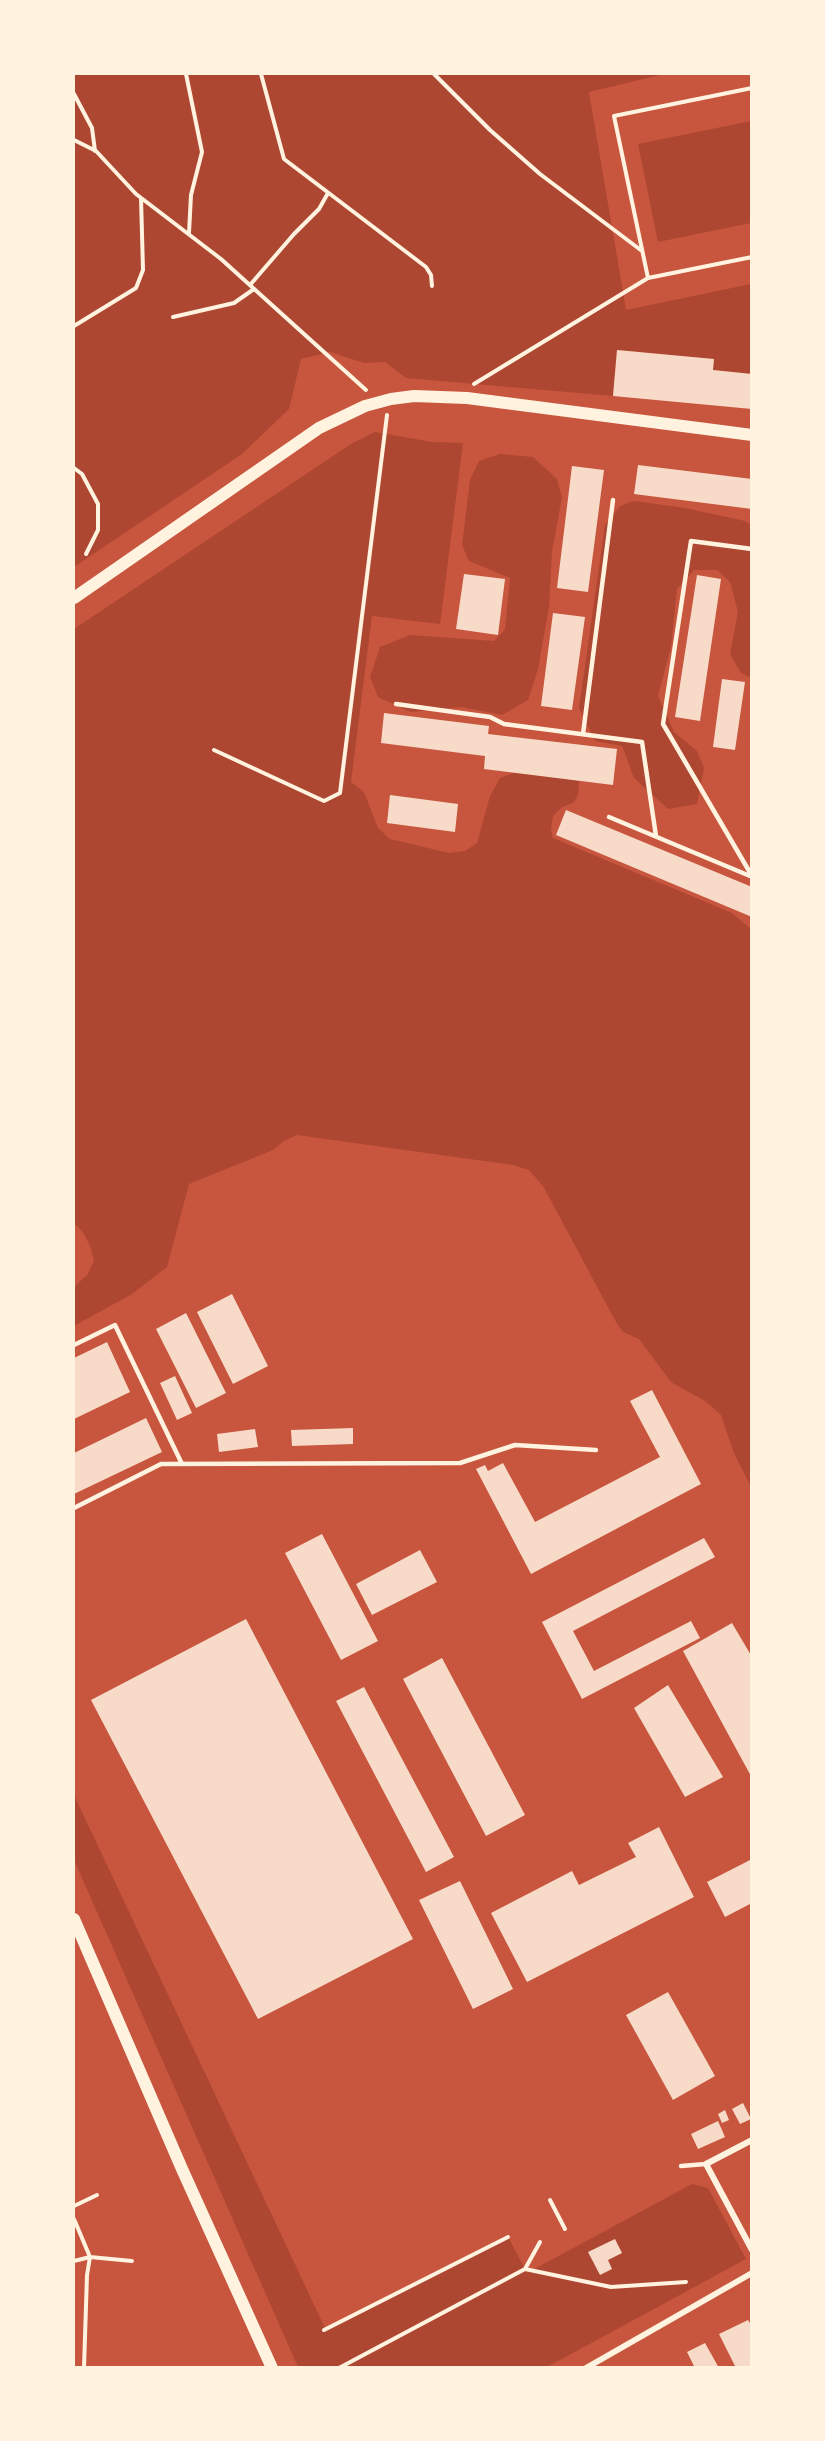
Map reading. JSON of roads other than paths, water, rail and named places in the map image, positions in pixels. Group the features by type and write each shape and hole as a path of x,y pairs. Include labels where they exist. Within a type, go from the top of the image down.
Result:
{"main road":[{"path":"74,598 319,428 365,406 391,399 414,396 467,398 752,435"},
{"path":"74,1920 272,2367"}],"street":[{"path":"752,2140 706,2164 752,2250"},
{"path":"586,2367 752,2273"}],"lane":[{"path":"583,734 613,500"},
{"path":"751,876 663,724 691,541 752,549"},
{"path":"396,704 490,717 504,724 642,742 656,836"},
{"path":"609,817 751,876"},
{"path":"74,1345 115,1324 182,1464"},
{"path":"74,1508 161,1464 460,1463 515,1445 596,1450"},
{"path":"681,2166 706,2164"}]}
